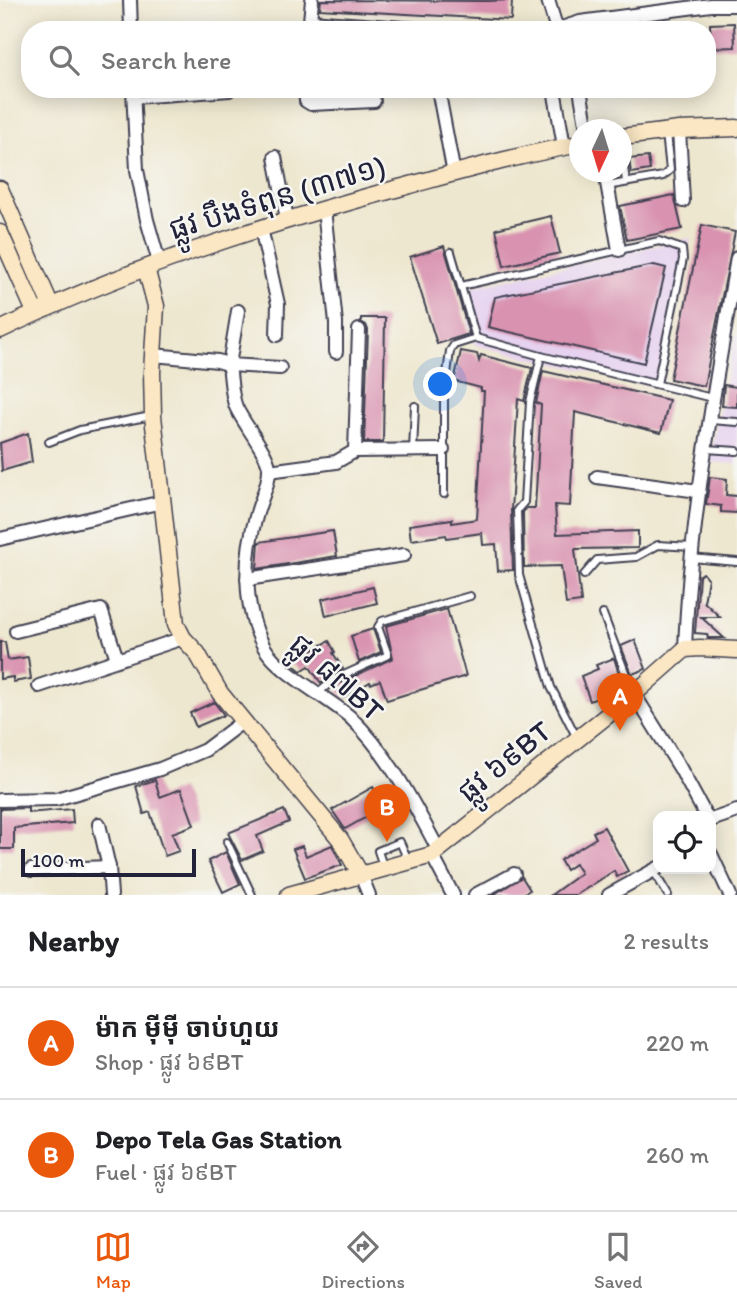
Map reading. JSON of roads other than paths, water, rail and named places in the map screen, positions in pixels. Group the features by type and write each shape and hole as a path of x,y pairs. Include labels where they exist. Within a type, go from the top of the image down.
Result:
{"street":[{"path":"130,0 131,21"},
{"path":"310,21 312,0"},
{"path":"548,0 554,21"},
{"path":"650,13 659,0"},
{"path":"588,21 711,5 737,5"},
{"path":"134,98 137,170 147,220 156,306 153,416 172,607 176,624 183,638 197,653 220,694 340,839 369,895"},
{"path":"306,98 311,104 374,102"},
{"path":"440,98 454,174"},
{"path":"557,98 569,136"},
{"path":"582,98 585,119"},
{"path":"632,136 737,128"},
{"path":"672,131 683,201"},
{"name":"ផ្លូវ បឹងទំពុន (៣៧១)","path":"0,330 43,309 153,265 287,219 569,146"},
{"path":"275,157 287,219"},
{"path":"606,182 619,250"},
{"path":"0,189 22,239 43,309"},
{"path":"324,209 336,323 336,352"},
{"path":"261,228 278,304 277,335"},
{"path":"22,239 3,239 43,309"},
{"path":"737,258 732,323 712,398 698,491 685,649 737,650"},
{"path":"238,311 229,365 235,405 268,463 269,471 333,463 355,451 443,450"},
{"path":"355,451 359,330"},
{"path":"153,355 218,361 229,365 280,368"},
{"name":"ផ្លូវ ៨៧BT","path":"269,471 249,539 247,579 252,614 264,646 276,662 350,718 379,752 412,801 453,895"},
{"path":"597,477 698,491"},
{"path":"0,539 162,502"},
{"path":"247,579 404,555"},
{"path":"16,631 101,610 117,659"},
{"path":"39,687 183,638"},
{"name":"ផ្លូវ ៦៩BT","path":"289,895 409,862 435,852 634,694 685,649"},
{"path":"634,694 703,811"},
{"path":"0,800 56,799 160,769 205,750 243,722"},
{"path":"716,818 737,811"},
{"path":"99,824 111,895"},
{"path":"716,865 730,895"},
{"path":"31,870 108,867"},
{"path":"609,895 653,871"},
{"path":"475,895 514,874"}],"lane":[{"path":"632,181 663,176 670,170 672,131"},
{"path":"607,186 626,182"},
{"path":"461,286 659,242 678,247 684,254 657,384"},
{"path":"451,252 477,338"},
{"path":"444,494 444,397 450,351 454,345 477,338 712,398"},
{"path":"541,356 530,402 524,502 517,510 519,575 551,687 577,738"},
{"path":"413,451 415,406"},
{"path":"49,442 80,430 153,416"},
{"path":"708,420 737,422"},
{"path":"704,449 737,452"},
{"path":"584,575 597,560 636,556 658,545 737,562"},
{"path":"318,693 335,679 386,657 388,652 378,627 382,621 470,596"},
{"path":"603,614 634,694"},
{"path":"227,842 252,895"},
{"path":"658,874 668,895"}],"place":[{"name":"ម៉ាក ម៉ីម៉ី ចាប់ហួយ","path":"620,731"},
{"name":"Depo Tela Gas Station","path":"387,842"}]}
